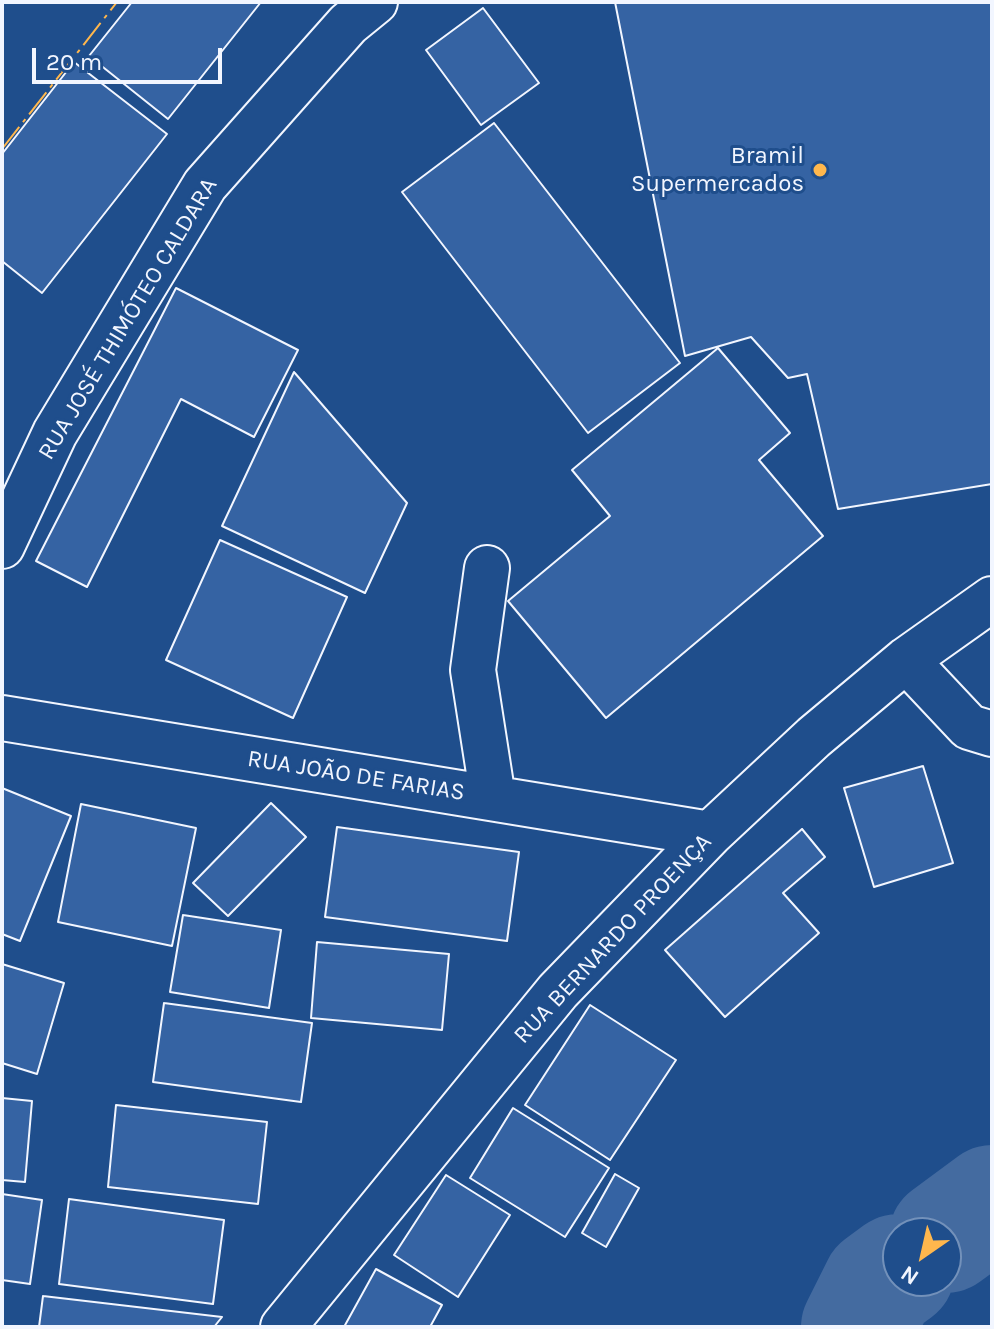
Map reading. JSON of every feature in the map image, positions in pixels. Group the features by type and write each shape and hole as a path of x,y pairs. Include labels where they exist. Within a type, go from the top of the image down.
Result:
{"street":[{"name":"RUA JOSÉ THIMÓTEO CALDARA","path":"2,546 55,433 205,185 348,24 375,2"},
{"path":"487,568 473,670 493,798"},
{"name":"RUA BERNARDO PROENÇA","path":"283,1327 558,991 710,834 814,737 906,660 992,599"},
{"path":"906,660 969,727 992,734"},
{"name":"RUA JOÃO DE FARIAS","path":"2,718 710,834"}],"building":[{"path":"132,2 261,2 168,119 89,56"},
{"name":"Bramil Supermercados","path":"615,2 992,2 992,484 838,509 807,374 788,378 751,337 685,356"},
{"path":"483,8 539,83 481,125 426,50"},
{"path":"74,62 167,134 42,293 2,261 2,154"},
{"path":"494,123 680,363 588,433 402,192"},
{"path":"176,288 298,350 254,437 181,399 87,587 36,561"},
{"path":"718,348 790,433 759,460 823,536 606,718 508,601 610,516 572,470"},
{"path":"294,372 407,503 365,593 222,526"},
{"path":"220,540 347,597 293,718 166,660"},
{"path":"923,766 953,863 874,887 844,788"},
{"path":"2,788 71,816 20,941 2,934"},
{"path":"271,803 306,837 228,916 193,883"},
{"path":"81,804 196,828 172,946 58,922"},
{"path":"337,827 519,852 507,941 325,917"},
{"path":"802,829 825,857 783,893 819,933 725,1017 665,950"},
{"path":"183,915 281,930 269,1008 170,992"},
{"path":"317,942 449,954 442,1030 311,1018"},
{"path":"2,964 64,983 37,1074 2,1063"},
{"path":"164,1003 312,1023 301,1102 153,1082"},
{"path":"590,1005 676,1060 610,1160 525,1105"},
{"path":"2,1098 32,1101 25,1182 2,1180"},
{"path":"116,1105 267,1122 258,1204 108,1187"},
{"path":"513,1108 609,1168 565,1237 470,1178"},
{"path":"615,1174 639,1188 606,1247 582,1233"},
{"path":"446,1175 510,1215 458,1297 394,1255"},
{"path":"2,1194 42,1200 30,1284 2,1280"},
{"path":"69,1199 224,1220 213,1304 59,1284"},
{"path":"376,1269 442,1305 430,1327 344,1327"},
{"path":"43,1296 222,1317 214,1327 39,1327"}],"waterway":[{"path":"962,1224 992,1202"},
{"path":"858,1327 882,1283"}],"power":[{"path":"2,149 117,2"}],"place":[{"name":"Bramil Supermercados","path":"820,170"}]}
